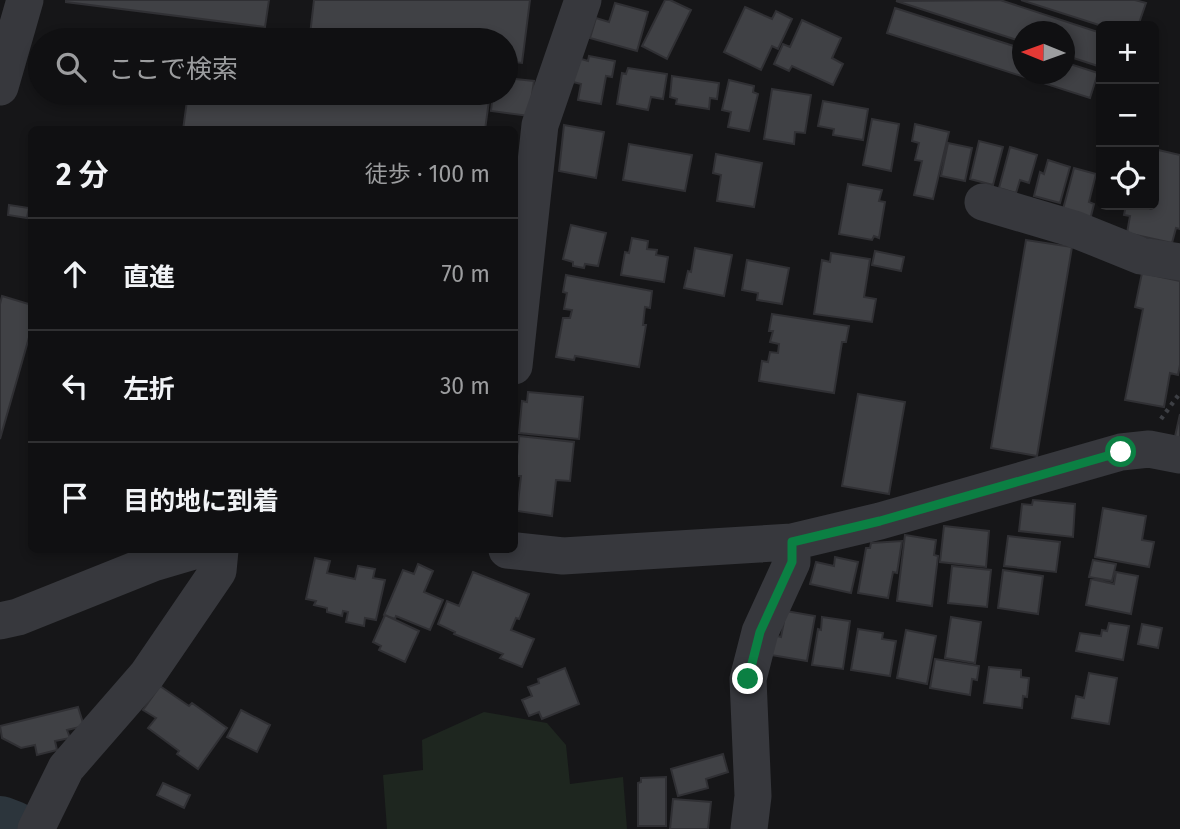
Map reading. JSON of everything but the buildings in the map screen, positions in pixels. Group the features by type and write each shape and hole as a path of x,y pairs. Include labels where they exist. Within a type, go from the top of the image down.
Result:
{"street":[{"path":"0,88 25,0"},
{"path":"518,329 540,125 583,0"},
{"path":"983,202 1074,229 1141,256 1180,262"},
{"path":"518,551 563,556 792,542 880,521 1121,452 1149,449 1180,455"},
{"path":"749,829 753,796 748,679 760,632 792,562 792,542"},
{"path":"0,621 18,617 153,563 187,553"},
{"path":"36,829 66,768 147,675 218,571 220,553"}],"shaded area":[{"path":"484,712 547,723 566,745 570,784 623,777 627,829 387,829 383,775 423,770 422,740"}],"waterway":[{"path":"0,824 13,829"}],"route":[{"path":"748,679 760,632 792,562 792,542 880,521 1121,452"}]}
